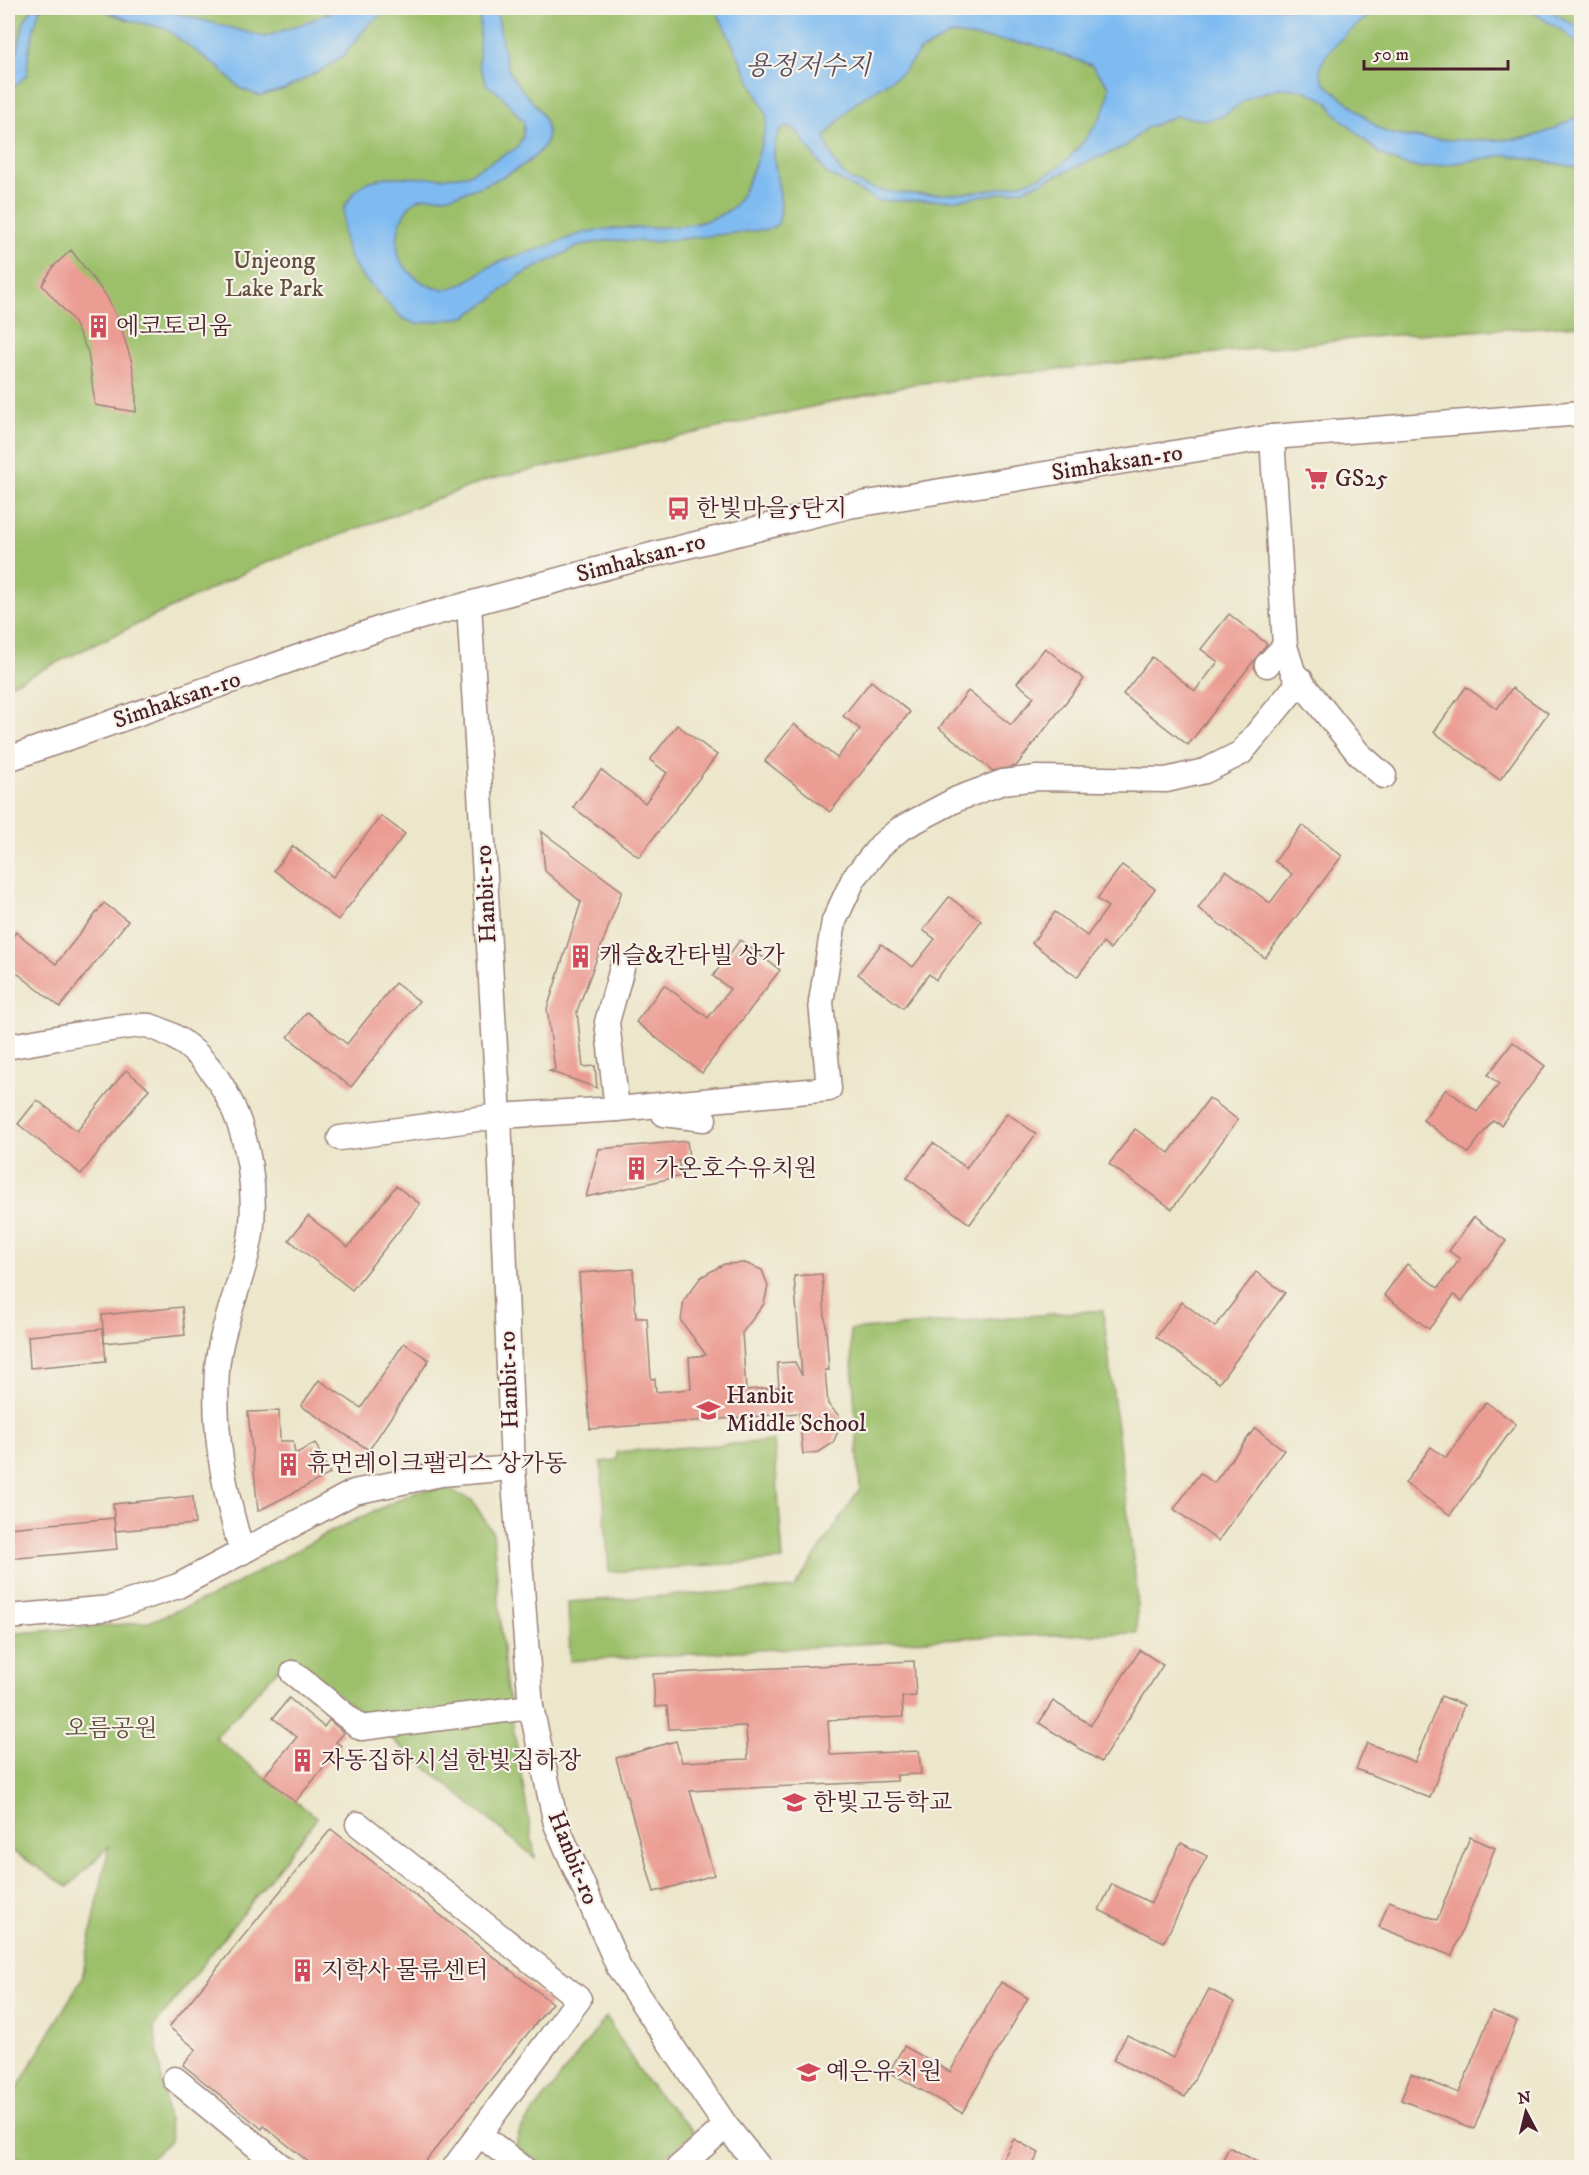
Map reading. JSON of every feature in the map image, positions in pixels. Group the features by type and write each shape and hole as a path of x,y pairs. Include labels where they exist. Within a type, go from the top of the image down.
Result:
{"street":[{"name":"Simhaksan-ro","path":"8,759 387,626 849,506 1272,437 1581,413"},
{"path":"1272,437 1285,646 1293,672 1359,754 1384,776"},
{"name":"Hanbit-ro","path":"469,604 500,1116 513,1468 531,1707 556,1824 620,1968 726,2126 760,2168"},
{"path":"1267,665 1285,646"},
{"path":"340,1138 500,1116 829,1089 822,1002 834,921 854,879 881,845 900,829 957,799 1003,782 1037,778 1166,780 1205,771 1241,753 1301,680"},
{"path":"617,1108 607,1022 622,968"},
{"path":"9,1048 148,1024 190,1045 220,1080 242,1129 252,1181 252,1225 217,1368 218,1436 224,1490 242,1552"},
{"path":"617,1108 704,1119"},
{"path":"8,1617 111,1608 178,1586 354,1492 441,1474 513,1468"},
{"path":"293,1673 361,1728 531,1707"},
{"path":"358,1824 579,2000 454,2168"},
{"path":"175,2079 283,2168"},
{"path":"678,2168 726,2126"},
{"path":"479,2134 523,2168"}],"green space":[{"name":"Unjeong Lake Park","path":"8,8 1581,8 1581,325 1382,336 913,384 487,480 263,564 8,686"},
{"path":"1103,1310 1137,1592 1137,1633 977,1637 570,1661 568,1602 794,1588 860,1489 850,1330"},
{"path":"774,1441 783,1560 609,1572 601,1462 617,1460 617,1452"},
{"name":"오름공원","path":"446,1489 472,1500 493,1533 506,1683 535,1858 291,1655 215,1738 317,1818 154,2027 171,2140 141,2167 38,2167 8,2152 8,2104 82,1978 109,1846 68,1887 8,1848 8,1634 149,1622 217,1594 328,1533 417,1491"},
{"path":"606,2017 645,2080 694,2132 652,2167 548,2167 515,2147 520,2130"}],"water":[{"path":"33,8 42,8 39,10 29,49 27,75 8,93 8,74 17,53 24,21"},
{"path":"97,8 158,8 265,37 339,8 390,8 369,24 344,55 327,67 285,89 260,96 241,89 218,67 164,28 128,20"},
{"name":"용정저수지","path":"477,8 495,8 510,73 540,111 547,128 547,138 542,148 532,158 503,176 455,195 422,198 414,201 408,207 403,215 398,234 398,253 401,261 418,279 429,286 441,289 462,284 499,262 583,233 620,228 658,228 695,224 712,219 736,204 754,166 767,115 715,8 1378,8 1330,50 1320,71 1327,85 1372,123 1382,130 1410,137 1500,140 1531,137 1581,115 1581,168 1508,155 1419,168 1401,164 1380,154 1334,112 1327,101 1304,90 1279,88 1252,96 1221,117 1205,120 1176,116 1146,128 1126,146 1025,189 956,200 878,201 826,173 796,130 788,127 781,129 774,151 781,212 778,224 770,229 653,242 611,240 581,245 517,277 491,300 465,317 416,324 402,318 359,273 349,256 343,233 344,208 353,193 367,182 386,177 438,178 467,175 517,148 523,136 524,122 501,95 487,85 479,64 480,20","holes":["952,34 1035,45 1091,65 1109,86 1106,106 1096,125 1065,162 1049,173 1030,181 981,191 954,194 900,193 857,183 845,175 835,163 825,136 856,102 902,73 920,51"]},
{"path":"1526,8 1550,8 1555,14 1581,29 1581,48 1567,34"}],"building":[{"name":"에코토리움","path":"71,250 107,297 119,321 132,363 136,412 95,405 88,352 72,319 42,285 54,266"},
{"path":"1229,614 1267,644 1188,745 1123,694 1152,657 1195,691 1218,662 1201,649"},
{"path":"1045,648 1084,679 1016,766 993,771 939,728 968,691 1011,725 1034,697 1017,683"},
{"path":"871,681 910,712 830,812 765,761 794,724 837,758 860,729 843,716"},
{"path":"1466,687 1497,709 1512,688 1548,713 1500,780 1434,732"},
{"path":"677,725 717,755 639,857 573,807 601,770 645,803 667,773 650,760"},
{"path":"381,816 405,834 338,920 274,870 293,846 333,877"},
{"path":"1302,825 1342,856 1265,958 1198,908 1226,870 1270,903 1292,874 1275,861"},
{"name":"캐슬&칸타빌 상가","path":"541,831 622,891 577,1011 583,1067 595,1066 597,1088 549,1071 555,1070 547,1009 581,902 545,871"},
{"path":"1122,865 1155,889 1110,949 1103,943 1077,977 1032,943 1055,912 1087,936 1108,907 1097,899"},
{"path":"949,897 981,921 936,980 929,974 903,1008 858,974 881,944 913,967 935,939 923,930"},
{"path":"104,903 128,921 60,1007 8,966 8,943 16,932 56,964"},
{"path":"740,940 780,970 702,1073 636,1022 664,985 708,1018 730,989 713,976"},
{"path":"395,983 419,1001 351,1087 288,1037 307,1012 347,1044"},
{"path":"1513,1042 1545,1066 1501,1125 1493,1120 1468,1153 1423,1120 1446,1089 1477,1112 1499,1084 1488,1075"},
{"path":"126,1070 149,1089 81,1174 18,1124 37,1100 77,1131"},
{"path":"1209,1098 1238,1120 1172,1209 1109,1164 1135,1129 1169,1153"},
{"path":"1007,1113 1036,1134 970,1224 907,1178 933,1143 966,1168"},
{"name":"가온호수유치원","path":"687,1141 689,1158 678,1161 682,1176 586,1197 599,1149"},
{"path":"396,1186 420,1204 352,1290 289,1240 308,1216 348,1247"},
{"path":"1474,1217 1506,1241 1462,1301 1454,1295 1429,1329 1384,1295 1407,1264 1438,1288 1460,1259 1449,1251"},
{"path":"745,1263 762,1270 768,1286 764,1304 742,1333 746,1390 779,1387 777,1363 795,1362 802,1376 794,1276 822,1274 829,1370 825,1370 828,1404 839,1416 838,1431 833,1443 819,1452 803,1454 799,1413 590,1429 579,1273 633,1269 636,1318 647,1318 651,1379 655,1379 656,1392 691,1389 689,1357 706,1355 681,1321 684,1300 701,1277 724,1264"},
{"path":"1256,1272 1285,1293 1219,1383 1156,1337 1182,1302 1215,1327"},
{"path":"182,1307 185,1335 104,1343 102,1315"},
{"path":"103,1329 106,1361 30,1368 28,1336"},
{"path":"404,1343 429,1360 369,1450 301,1406 319,1380 361,1408"},
{"path":"1486,1402 1516,1424 1450,1515 1405,1483 1431,1447 1446,1458"},
{"name":"휴먼레이크팰리스 상가동","path":"279,1411 280,1441 293,1441 295,1454 315,1443 330,1474 258,1511 248,1412"},
{"path":"1255,1428 1284,1450 1218,1541 1174,1509 1200,1473 1214,1483"},
{"path":"193,1496 195,1524 115,1531 113,1504"},
{"path":"114,1518 117,1549 8,1559 8,1528"},
{"path":"1140,1650 1163,1665 1101,1762 1039,1723 1053,1701 1091,1725"},
{"path":"914,1661 916,1696 902,1697 903,1717 828,1720 830,1755 919,1751 921,1774 897,1775 897,1781 690,1791 714,1875 654,1892 616,1758 676,1741 682,1762 748,1759 746,1726 669,1729 667,1706 655,1707 653,1674"},
{"path":"1441,1696 1464,1705 1430,1798 1356,1769 1367,1743 1415,1762"},
{"name":"자동집하시설 한빛집하장","path":"289,1698 324,1727 329,1720 344,1733 336,1742 342,1746 295,1802 264,1776 297,1737 273,1718"},
{"path":"331,1829 552,2003 420,2168 316,2168 264,2126 262,2129 183,2065 196,2049 169,2027"},
{"path":"1470,1837 1495,1848 1452,1956 1379,1927 1389,1901 1437,1920"},
{"path":"1181,1843 1207,1856 1164,1942 1099,1910 1112,1884 1151,1903"},
{"path":"1001,1982 1028,1998 962,2113 889,2072 904,2046 950,2072"},
{"path":"1209,1989 1234,2002 1185,2097 1113,2060 1127,2035 1173,2058"},
{"path":"1492,2011 1517,2021 1474,2129 1401,2100 1411,2074 1459,2093"},
{"path":"1014,2139 1039,2153 1031,2168 998,2168"},
{"path":"1229,2147 1269,2168 1219,2168"}],"place":[{"name":"에코토리움","path":"98,327"},
{"name":"GS25","path":"1317,479"},
{"name":"한빛마을5단지","path":"678,509"},
{"name":"캐슬&칸타빌 상가","path":"581,956"},
{"name":"가온호수유치원","path":"637,1169"},
{"name":"Hanbit Middle School","path":"708,1410"},
{"name":"휴먼레이크팰리스 상가동","path":"289,1464"},
{"name":"자동집하시설 한빛집하장","path":"303,1761"},
{"name":"한빛고등학교","path":"795,1803"},
{"name":"지학사 물류센터","path":"303,1971"},
{"name":"예은유치원","path":"808,2072"}]}
